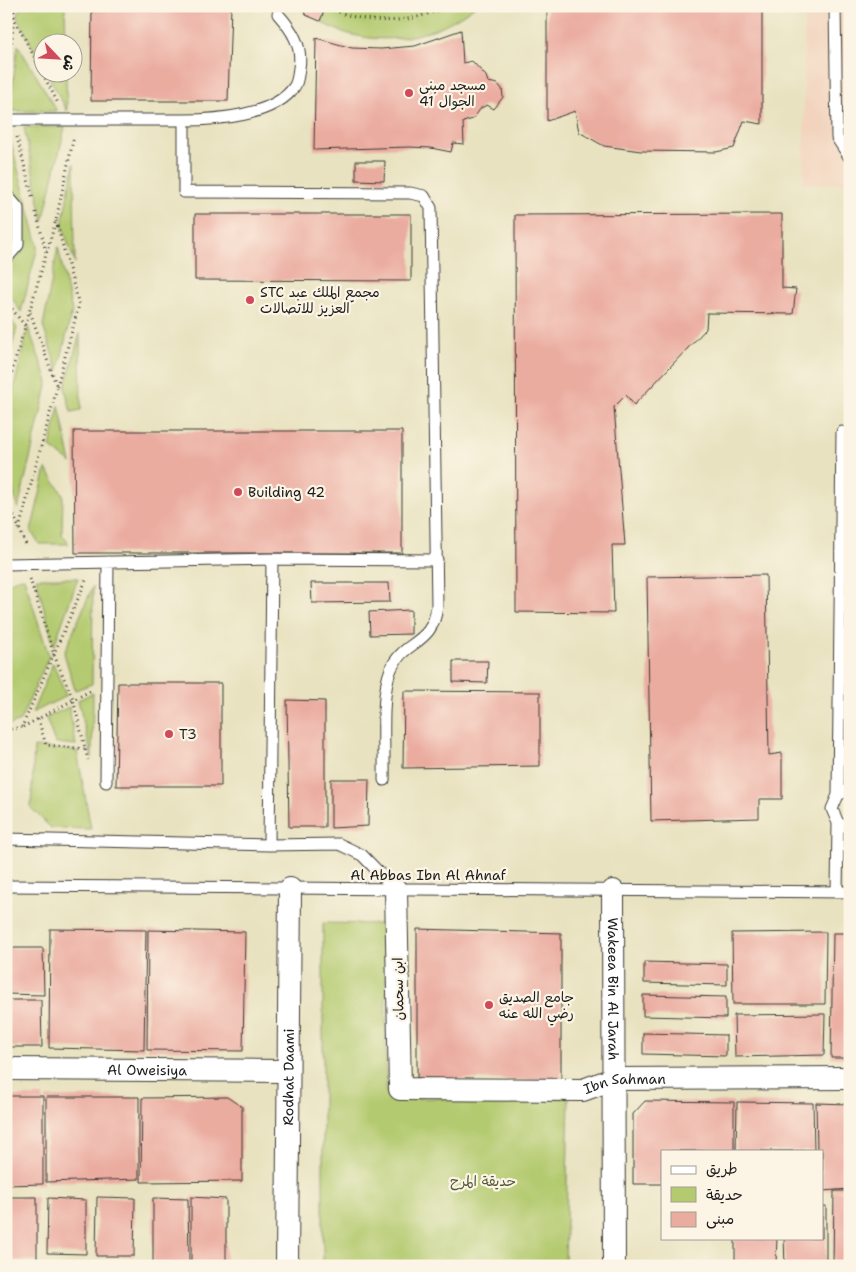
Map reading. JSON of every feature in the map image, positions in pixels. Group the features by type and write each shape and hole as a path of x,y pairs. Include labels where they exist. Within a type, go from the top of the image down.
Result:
{"street":[{"name":"Rodhat Daami","path":"287,1266 290,889"},
{"name":"Ibn Sahman","path":"396,890 400,1089 583,1090 613,1079 850,1078"},
{"name":"Wakeea Bin Al Jarah","path":"613,891 614,1266"},
{"name":"Al Oweisiya","path":"6,1069 288,1072"}],"lane":[{"path":"835,6 837,138 850,158"},
{"path":"10,120 217,120 245,114 288,94 296,84 299,56 297,41 292,30 278,14"},
{"path":"184,120 184,192 410,193 424,196 432,208 437,560 436,620 429,632 404,652 391,668 387,685 384,780"},
{"path":"6,194 18,208 18,245 6,259"},
{"path":"837,892 838,823 832,809 838,795 842,432"},
{"path":"6,564 272,559 437,560"},
{"path":"270,845 272,559"},
{"path":"106,778 108,562"},
{"path":"838,795 850,789"},
{"path":"838,823 850,828"},
{"path":"6,839 270,845 339,844 362,855 396,890"},
{"name":"Al Abbas Ibn Al Ahnaf","path":"6,886 850,892"}],"path":[{"path":"326,6 365,20 406,20 446,6"},
{"path":"6,97 14,18 13,7"},
{"path":"6,392 56,220 72,120 14,18"},
{"path":"10,120 46,252"},
{"path":"19,529 79,305 56,220"},
{"path":"6,301 25,327"},
{"path":"30,311 57,386"},
{"path":"6,497 19,529 54,655 73,699 91,774 106,778"},
{"path":"22,727 94,562"},
{"path":"6,730 22,727 106,682"},
{"path":"38,719 46,745 85,749"}],"shaded area":[{"path":"804,6 850,6 850,183 804,184"}],"green space":[{"path":"21,6 65,6 66,32 32,32 32,46 17,17"},
{"path":"327,6 475,6 458,18 420,34 401,38 381,39 361,37 322,23"},
{"path":"18,45 32,69 32,82 40,82 57,111 9,111"},
{"path":"52,82 66,82 67,111"},
{"path":"7,127 38,246 21,312 6,289 6,270 22,252 23,206 20,199 6,186"},
{"path":"24,127 65,127 43,222"},
{"path":"74,163 75,263 62,225"},
{"path":"58,247 72,311 58,372 43,326"},
{"path":"6,314 17,328 10,354 6,347"},
{"path":"28,327 48,382 18,509 6,467 6,422"},
{"path":"80,333 81,410 71,412 65,388"},
{"path":"59,405 71,463 50,447"},
{"path":"46,469 63,494 62,534 69,544 39,544 31,531"},
{"path":"24,578 49,656 20,721 6,726 6,585 16,579"},
{"path":"36,578 78,578 54,646"},
{"path":"93,586 92,684 75,690 64,653"},
{"path":"53,663 66,696 32,713"},
{"path":"93,693 92,758 78,700"},
{"path":"69,707 76,745 55,743 46,718"},
{"path":"34,747 77,751 91,829 51,828 31,808"},
{"name":"حديقة المرح","path":"323,923 386,924 386,1092 400,1098 569,1098 565,1265 323,1264"}],"building":[{"path":"92,6 231,6 228,101 91,101"},
{"path":"300,6 326,6 320,21 306,15"},
{"path":"547,6 762,6 762,124 744,121 734,148 716,152 641,151 604,146 579,132 575,111 547,121"},
{"name":"مسجد مبنى الجوال 41","path":"461,30 463,63 472,61 486,76 488,82 498,84 502,89 503,97 494,109 487,105 481,108 473,119 463,122 464,144 453,143 451,152 431,148 409,147 314,150 316,38 352,48 381,49 415,46"},
{"path":"356,161 385,161 384,181 356,180"},
{"path":"195,214 411,214 411,281 195,280"},
{"path":"782,214 782,288 796,289 793,314 707,313 706,329 634,405 626,395 614,407 625,545 612,545 614,613 516,612 515,215"},
{"name":"Building 42","path":"74,431 402,431 402,553 75,553"},
{"path":"766,575 769,755 782,753 782,799 759,799 759,818 651,821 647,577"},
{"path":"311,583 389,583 390,602 312,603"},
{"path":"411,610 411,634 370,635 369,612"},
{"path":"453,661 488,661 487,683 453,682"},
{"name":"T3","path":"118,683 221,683 221,786 116,786"},
{"path":"404,691 540,692 540,766 403,768"},
{"path":"287,700 325,701 325,827 289,827"},
{"path":"331,779 369,779 368,826 331,828"},
{"path":"50,929 146,930 144,1050 49,1048"},
{"name":"جامع الصديق رضي الله عنه","path":"417,929 561,933 561,1081 417,1078"},
{"path":"148,930 245,932 243,1051 147,1050"},
{"path":"826,932 825,1004 733,1004 732,933"},
{"path":"833,933 850,933 850,1058 831,1058"},
{"path":"6,948 43,948 44,995 6,994"},
{"path":"644,962 727,964 727,985 644,983"},
{"path":"643,995 726,997 726,1018 643,1016"},
{"path":"6,1000 41,1000 42,1047 6,1047"},
{"path":"825,1014 824,1055 735,1057 734,1015"},
{"path":"643,1033 726,1035 726,1056 643,1054"},
{"path":"6,1096 43,1096 43,1184 6,1185"},
{"path":"46,1097 139,1097 139,1179 46,1182"},
{"path":"227,1097 242,1107 242,1181 141,1182 142,1098"},
{"path":"645,1101 734,1102 734,1150 661,1150 661,1184 633,1184 633,1114"},
{"path":"737,1102 813,1103 814,1150 736,1150"},
{"path":"816,1103 850,1104 850,1189 824,1191 824,1150 817,1150"},
{"path":"834,1191 850,1191 850,1266 833,1266"},
{"path":"6,1197 37,1197 37,1261 6,1260"},
{"path":"97,1197 135,1198 134,1256 96,1256"},
{"path":"191,1197 226,1199 226,1263 191,1263"},
{"path":"48,1198 86,1200 86,1254 47,1253"},
{"path":"153,1198 188,1199 189,1264 153,1265"},
{"path":"824,1206 826,1206 826,1264 785,1266 784,1240 824,1240"},
{"path":"735,1240 777,1240 776,1263 735,1266"}],"place":[{"name":"مسجد مبنى الجوال 41","path":"409,93"},
{"name":"STC مجمع الملك عبد العزيز للاتصالات","path":"250,300"},
{"name":"Building 42","path":"238,492"},
{"name":"T3","path":"169,734"},
{"name":"جامع الصديق رضي الله عنه","path":"489,1005"}]}
